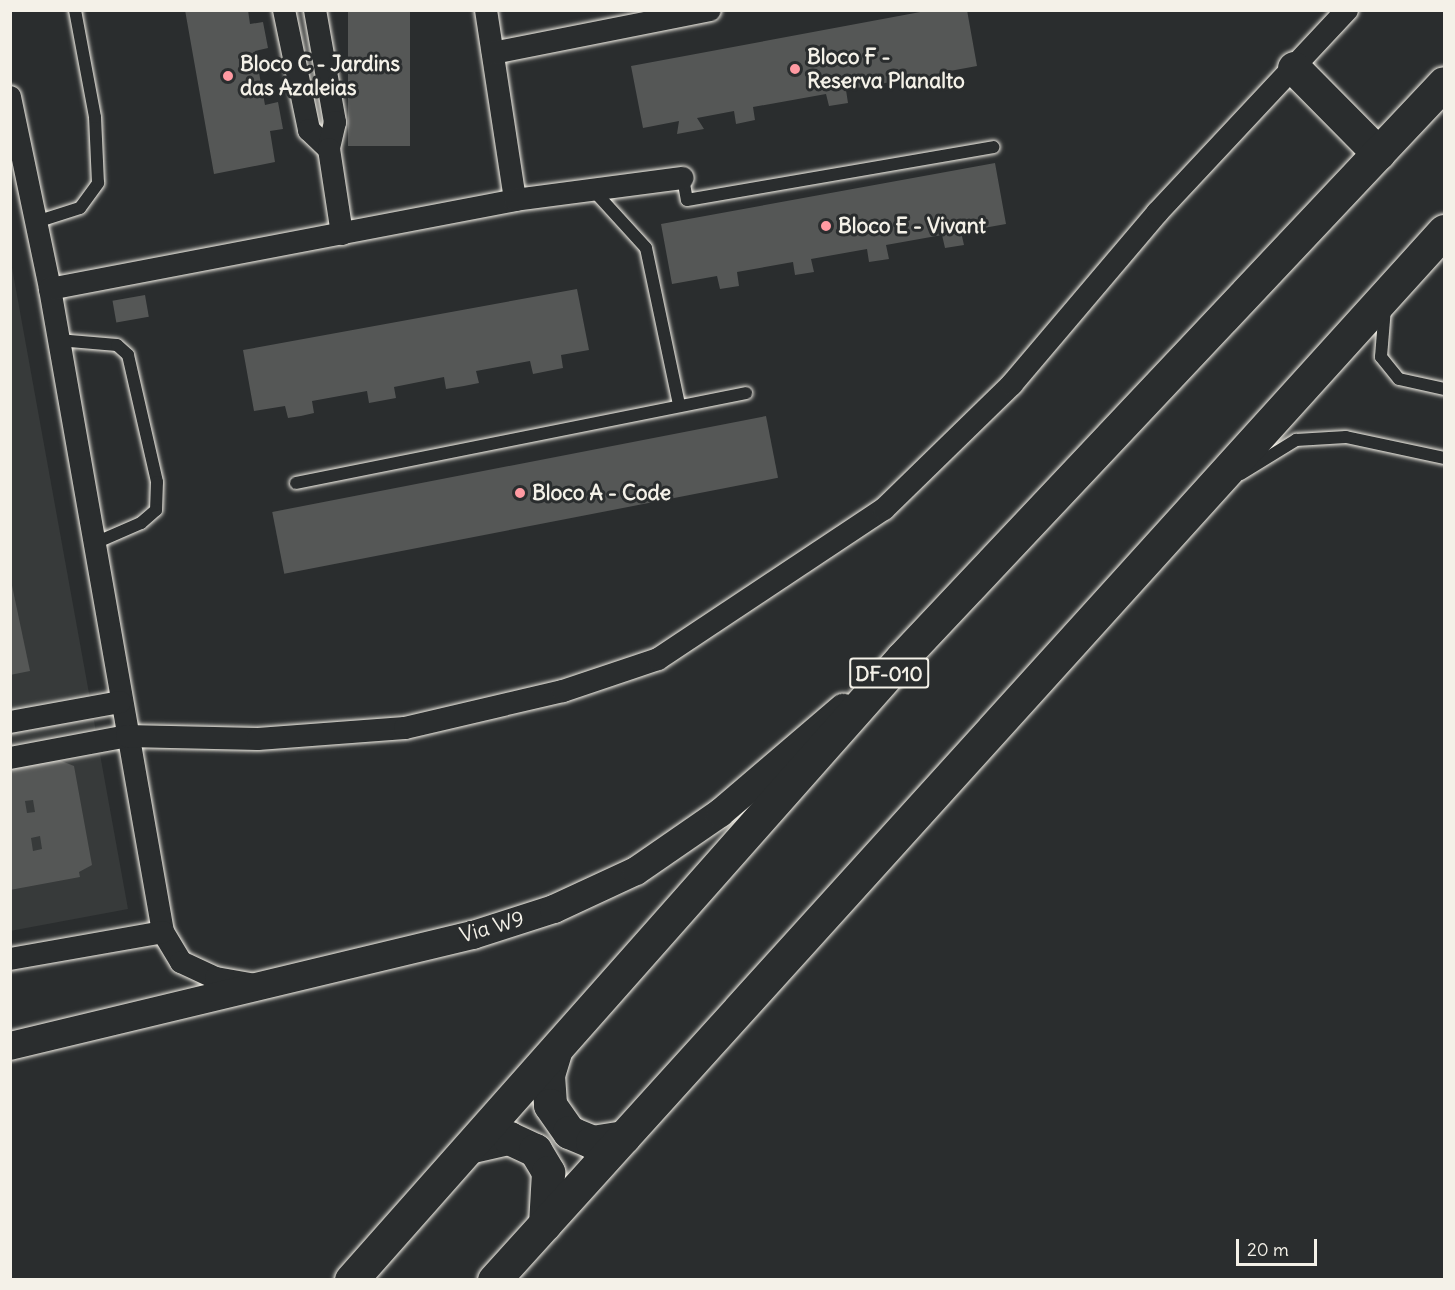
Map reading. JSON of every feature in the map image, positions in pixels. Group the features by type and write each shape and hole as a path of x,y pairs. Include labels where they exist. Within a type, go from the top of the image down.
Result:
{"main road":[{"path":"1294,68 1378,153"},
{"name":"DF-010","path":"351,1280 473,1146 902,658 1444,83"},
{"path":"494,1280 1212,492 1386,293 1444,231"},
{"path":"555,1052 548,1075 550,1104 569,1132 592,1142 624,1137"},
{"path":"473,1146 509,1138 535,1150 549,1172 544,1224"}],"street":[{"path":"284,10 309,130 329,149"},
{"path":"315,10 335,122 329,149 342,234"},
{"path":"486,10 515,200"},
{"path":"493,53 710,10"},
{"path":"10,758 127,736 258,739 405,728 563,691 657,659 884,509 1012,384 1157,213 1347,10"},
{"path":"11,100 14,142 36,222 50,289 120,702 163,932 181,962 216,978 261,987"},
{"path":"50,289 515,200 683,178"},
{"name":"Via W9","path":"10,1046 473,935 554,909 636,871 720,813 902,658"},
{"path":"10,722 120,702"},
{"path":"10,959 163,932"}],"lane":[{"path":"36,222 80,208 99,183 95,117 75,10"},
{"path":"683,178 687,200 993,147"},
{"path":"594,191 646,248 679,404"},
{"path":"1386,293 1381,357 1400,379 1444,389"},
{"path":"58,340 117,345 128,355 157,482 156,510 141,523 93,544"},
{"path":"296,483 679,404 746,393"},
{"path":"1212,492 1296,440 1346,437 1444,458"}],"shaded area":[{"path":"11,262 128,909 10,931"}],"building":[{"name":"Bloco C - Jardins das Azaleias","path":"185,10 248,10 250,24 263,22 268,48 255,51 265,105 278,102 283,129 270,131 275,162 214,174"},
{"path":"348,10 410,10 410,146 348,146"},
{"name":"Bloco F - Reserva Planalto","path":"931,10 967,10 977,66 939,73 941,86 921,90 919,77 846,90 848,103 829,106 826,94 753,107 755,120 736,124 734,111 697,118 704,129 677,134 679,121 643,128 631,66"},
{"name":"Bloco E - Vivant","path":"995,163 1006,224 961,232 964,245 945,248 942,235 886,245 889,259 869,262 867,249 811,259 814,272 795,275 793,262 737,272 739,286 720,289 717,276 672,284 661,224"},
{"path":"577,289 589,350 561,355 563,368 533,374 530,361 476,371 479,383 464,386 446,389 444,377 394,387 396,398 369,403 367,391 312,401 314,413 288,418 285,406 254,411 243,350"},
{"path":"145,295 149,317 116,322 113,301"},
{"name":"Bloco A - Code","path":"766,416 778,478 284,574 272,512"},
{"path":"10,576 30,671 10,675"},
{"path":"59,760 74,766 92,865 79,872 80,877 10,890 10,768","holes":["33,800 35,812 27,813 25,801","40,836 42,849 33,851 31,838"]}],"place":[{"name":"Bloco F - Reserva Planalto","path":"795,69"},
{"name":"Bloco C - Jardins das Azaleias","path":"228,76"},
{"name":"Bloco E - Vivant","path":"826,226"},
{"name":"Bloco A - Code","path":"520,493"}]}
